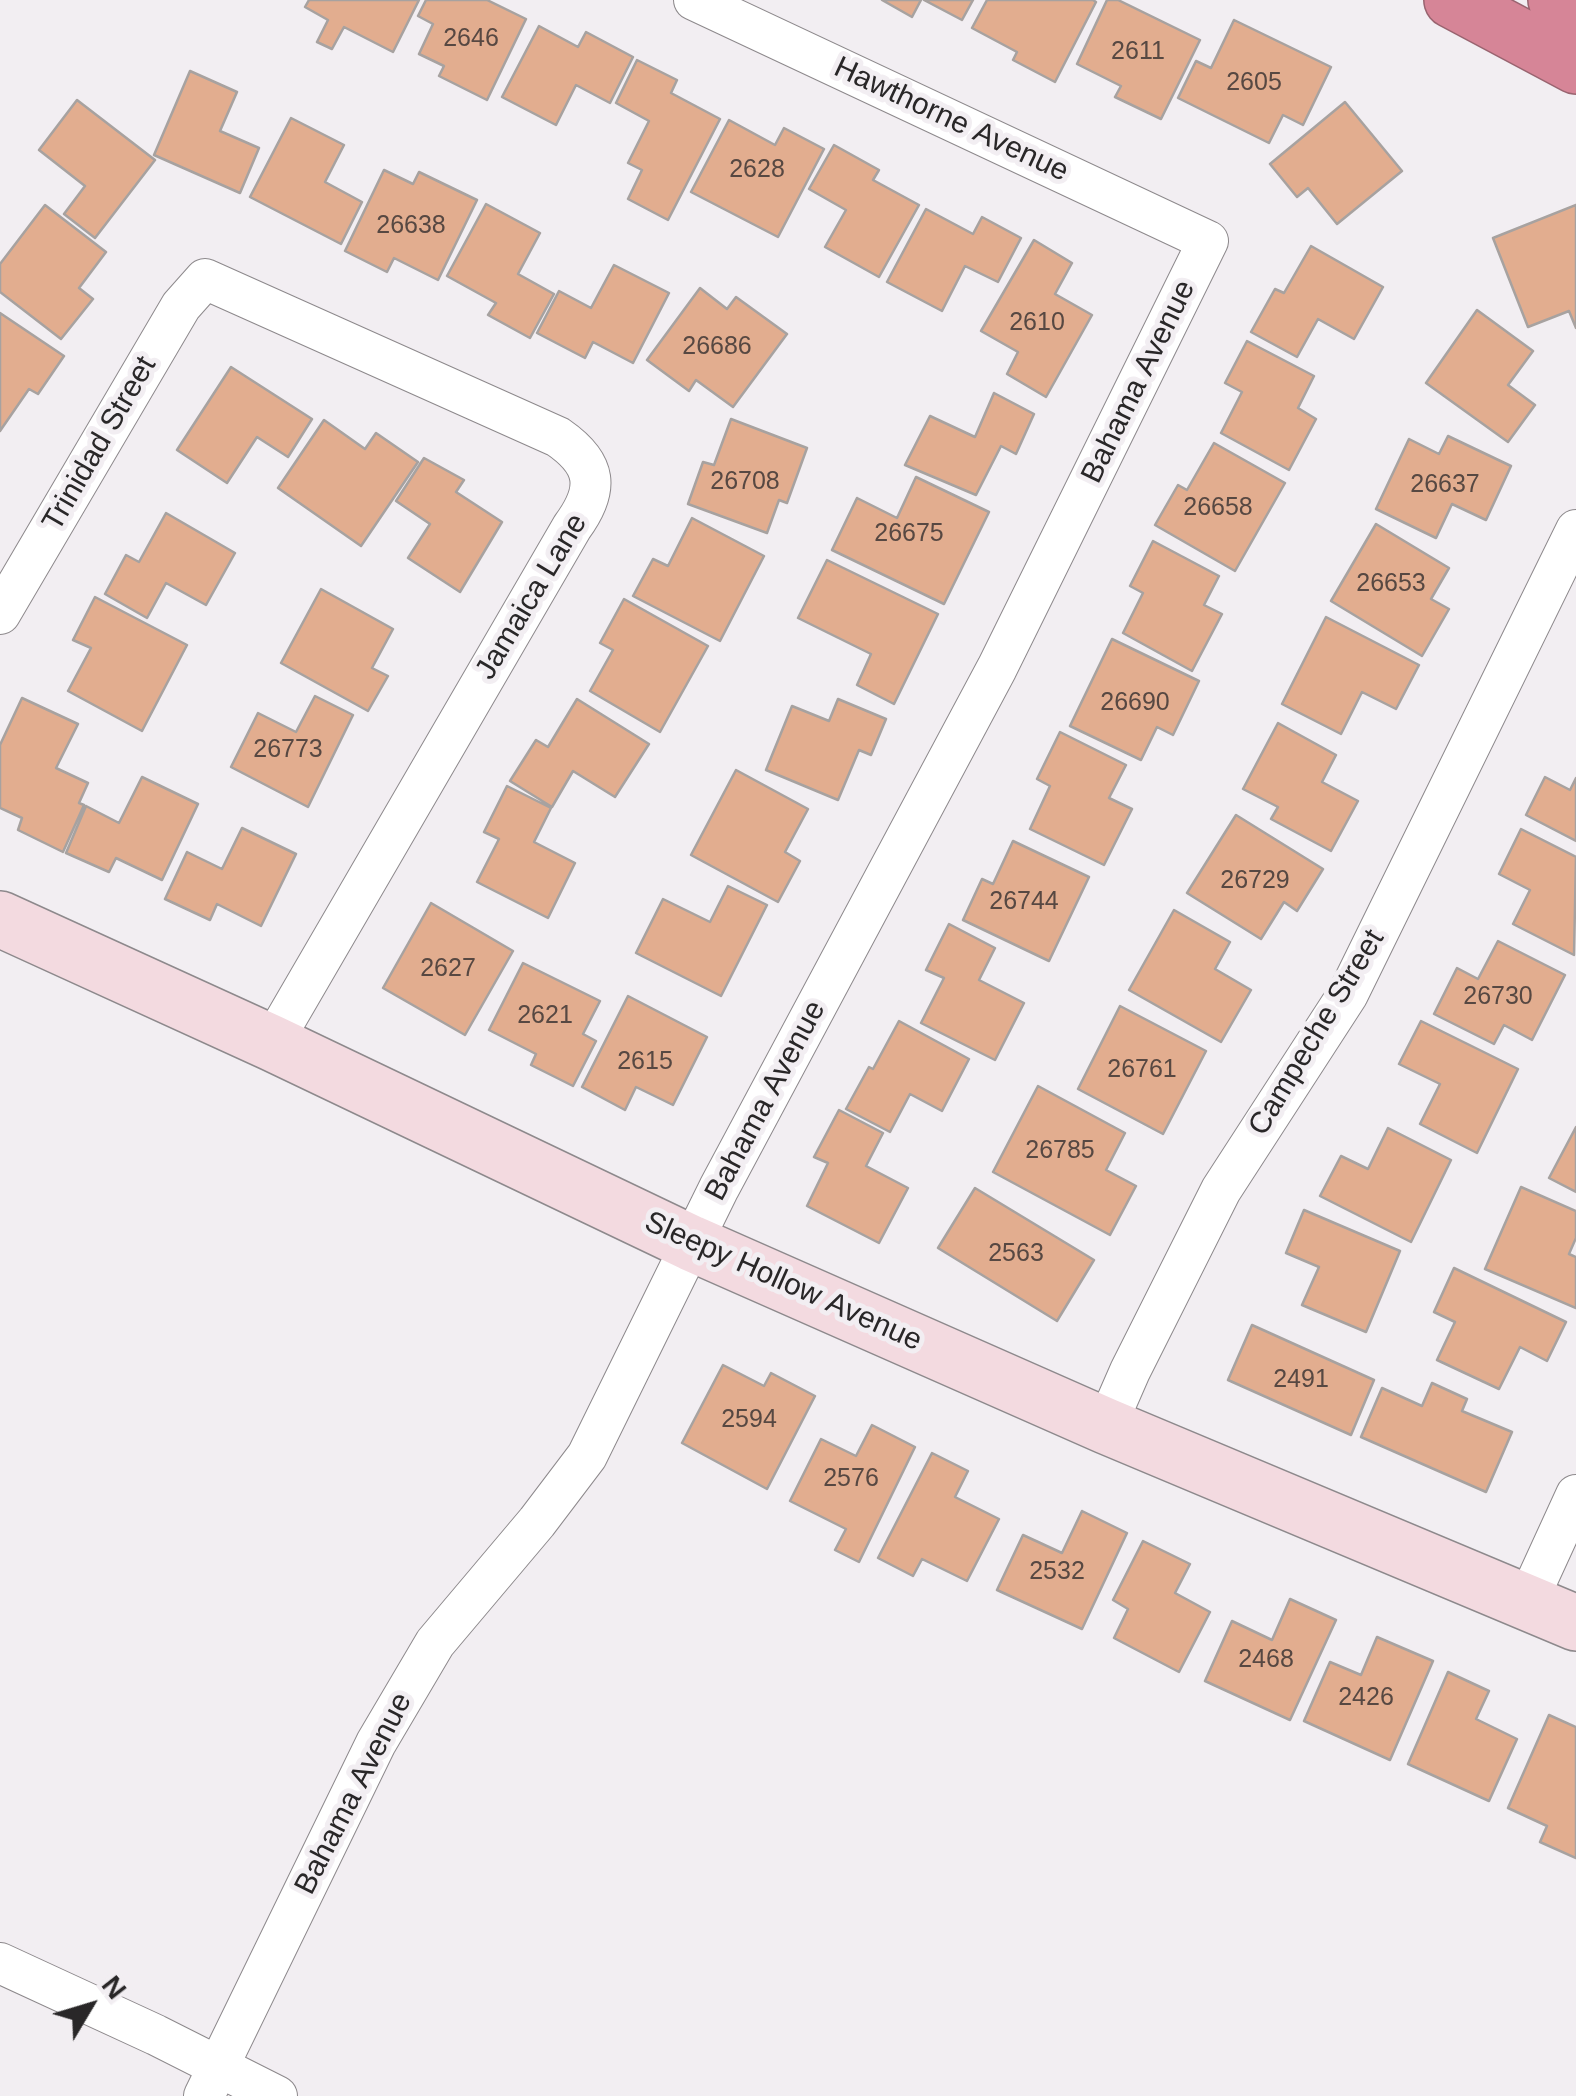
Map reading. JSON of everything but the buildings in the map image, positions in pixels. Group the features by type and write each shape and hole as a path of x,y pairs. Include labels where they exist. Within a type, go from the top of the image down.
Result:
{"highway":[{"path":"1452,0 1576,66"},
{"path":"1556,0 1576,9"}],"street":[{"name":"Hawthorne Avenue","path":"694,0 1208,241"},
{"name":"Bahama Avenue","path":"211,2081 376,1743 435,1643 587,1456 691,1243 998,668 1208,241"},
{"name":"Trinidad Street","path":"0,614 182,306 205,278"},
{"name":"Jamaica Lane","path":"205,278 558,437 577,450 588,468 590,489 586,508 272,1042"},
{"name":"Campeche Street","path":"1106,1426 1222,1190 1348,994 1576,530"},
{"name":"Sleepy Hollow Avenue","path":"0,919 272,1042 691,1243 1106,1426 1552,1612"},
{"path":"1552,1612 1576,1495"},
{"path":"0,1963 211,2081 277,2096"}]}
